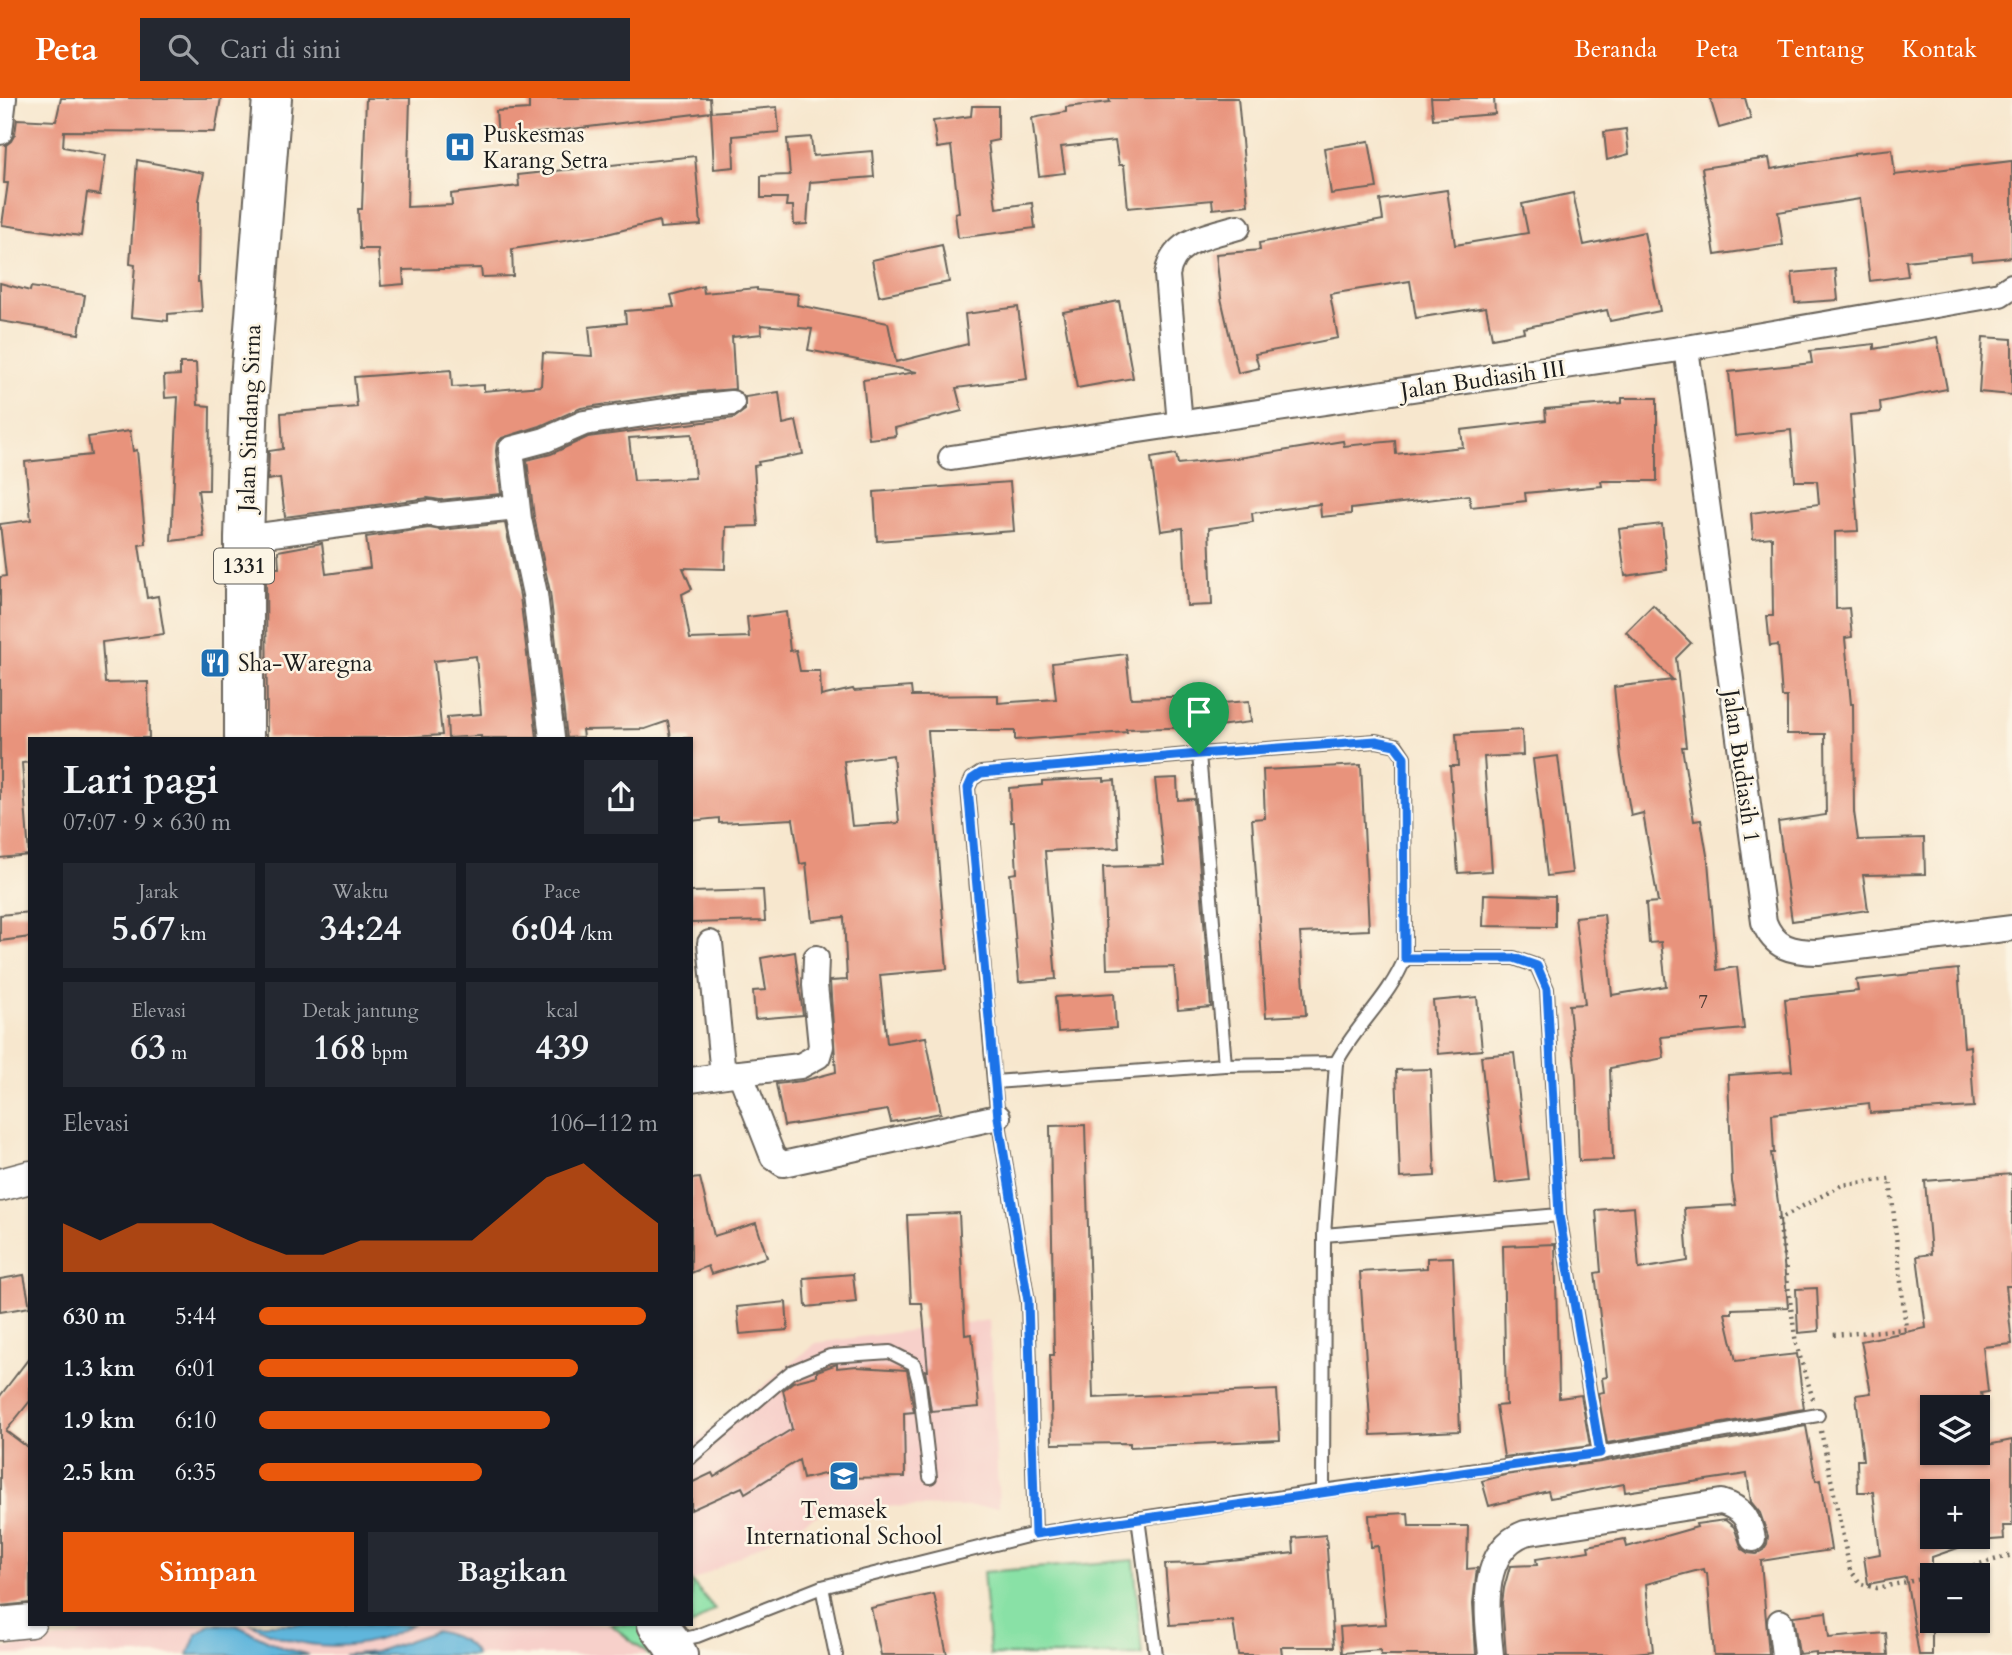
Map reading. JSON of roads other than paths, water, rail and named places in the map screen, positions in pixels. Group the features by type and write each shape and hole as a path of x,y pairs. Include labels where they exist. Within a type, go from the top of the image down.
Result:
{"main road":[{"name":"Jalan Sindang Sirna","path":"244,737 244,538 249,393 272,98"}],"street":[{"path":"0,132 4,98"},
{"path":"1180,424 1168,266 1173,255 1187,243 1238,227"},
{"name":"Jalan Budiasih III","path":"951,458 1686,348 2000,294 2012,286"},
{"name":"Jalan Budiasih 1","path":"1686,348 1767,929 1780,946 1791,950 1818,952 2012,928"},
{"path":"552,737 535,594 517,507 512,448 545,440 584,423 732,403"},
{"path":"244,538 430,513 439,516 517,507"},
{"path":"710,943 732,1074 773,1157 783,1164 998,1117"},
{"path":"693,1080 800,1066 818,1056 821,1046 815,985 816,958"},
{"path":"0,1185 28,1178"},
{"path":"1491,1655 1487,1613 1492,1570 1501,1551 1512,1538 1525,1533 1721,1502 1736,1506 1744,1515 1750,1524 1753,1539"},
{"path":"0,1624 28,1621"},
{"path":"1780,1622 1784,1655"}],"lane":[{"path":"1035,1534 1028,1301 998,1117 968,788 972,779 981,773 1376,741 1395,745 1404,757 1405,958 1399,974 1344,1048 1336,1063 1324,1235 1323,1491"},
{"path":"1199,754 1225,1065"},
{"path":"1405,958 1514,958 1537,966 1547,989 1559,1215 1600,1453"},
{"path":"994,1082 1225,1065 1336,1063"},
{"path":"1324,1235 1559,1215"},
{"path":"693,1455 792,1371 830,1356 890,1352 914,1364 919,1383 930,1477"},
{"path":"668,1640 697,1636 822,1587 1035,1534 1600,1453 1818,1415"},
{"path":"1138,1518 1156,1655"},
{"path":"822,1587 836,1655"}],"water":[{"path":"207,1626 238,1626 283,1648 309,1655 188,1655 196,1635"},
{"path":"256,1626 408,1626 374,1641 354,1645 311,1644 270,1633"},
{"path":"436,1631 469,1645 476,1655 344,1655 375,1652"}],"place":[{"name":"Puskesmas Karang Setra","path":"460,147"},
{"name":"Sha-Waregna","path":"215,663"},
{"name":"Temasek International School","path":"844,1476"}]}
